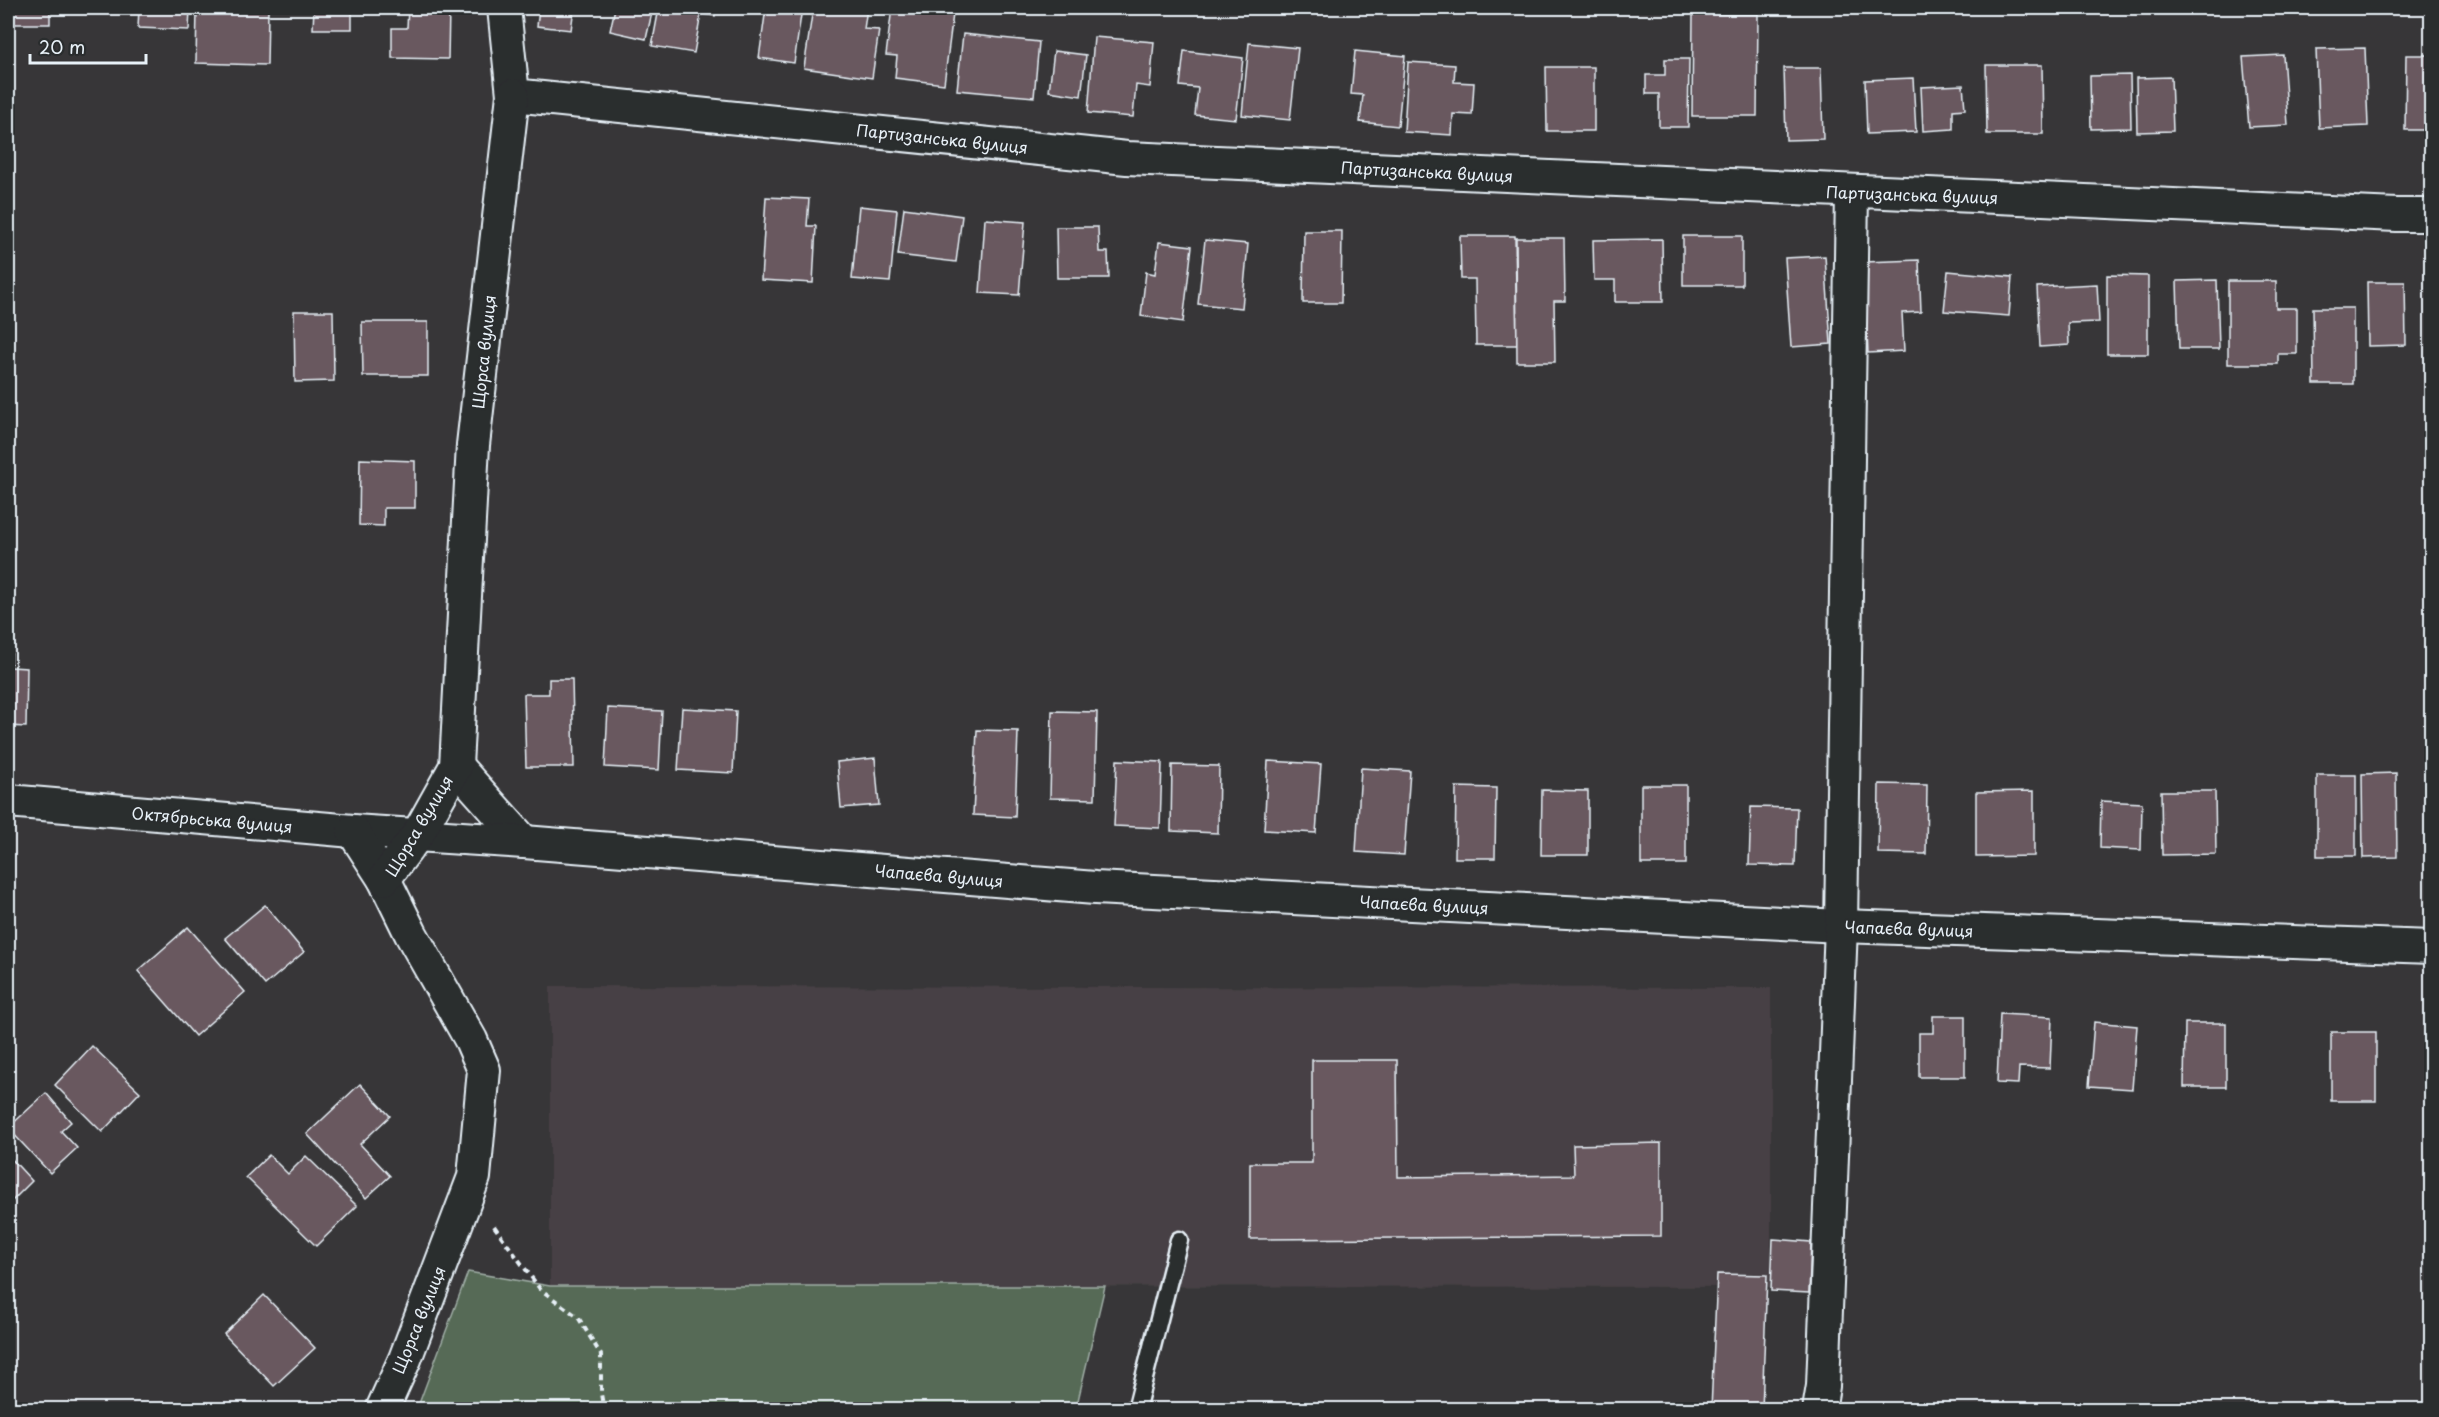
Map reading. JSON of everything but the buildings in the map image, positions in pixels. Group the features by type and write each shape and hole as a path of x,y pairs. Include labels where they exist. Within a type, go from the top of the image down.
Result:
{"street":[{"path":"504,8 513,94"},
{"name":"Партизанська вулиця","path":"513,94 1127,158 2385,215 2432,214"},
{"name":"Щорса вулиця","path":"382,1410 405,1359 474,1177 484,1070 471,1040 411,934 384,879 418,834 456,766 473,445 513,94"},
{"path":"1819,1410 1822,1386 1841,926 1852,192"},
{"path":"456,766 524,842"},
{"name":"Октябрьська вулиця","path":"8,801 353,831 418,834"},
{"path":"353,831 384,879"},
{"name":"Чапаєва вулиця","path":"418,834 1095,888 1841,926 2432,948"}],"lane":[{"path":"1136,1410 1179,1240"}],"path":[{"path":"474,1177 492,1224 540,1289 579,1317 601,1355 601,1394 604,1410"}],"shaded area":[{"path":"550,986 1771,988 1771,1287 550,1286"}],"green space":[{"path":"468,1272 550,1286 1105,1286 1076,1409 417,1409"}]}
